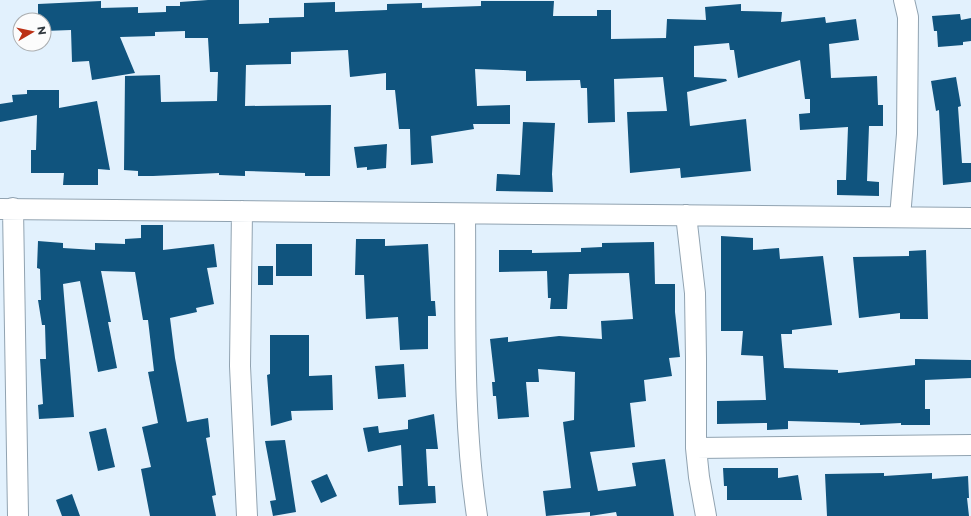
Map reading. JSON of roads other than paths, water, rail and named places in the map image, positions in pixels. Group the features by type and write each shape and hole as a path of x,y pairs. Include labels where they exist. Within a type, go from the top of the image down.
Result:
{"street":[{"path":"900,217 908,134 908,17 904,0"},
{"path":"18,516 8,439 7,209 971,218"},
{"path":"242,211 240,366 247,516"},
{"path":"465,214 468,421 470,471 477,516"},
{"path":"686,215 695,293 696,448 698,477 706,516"},
{"path":"696,448 942,444 971,445"}]}
